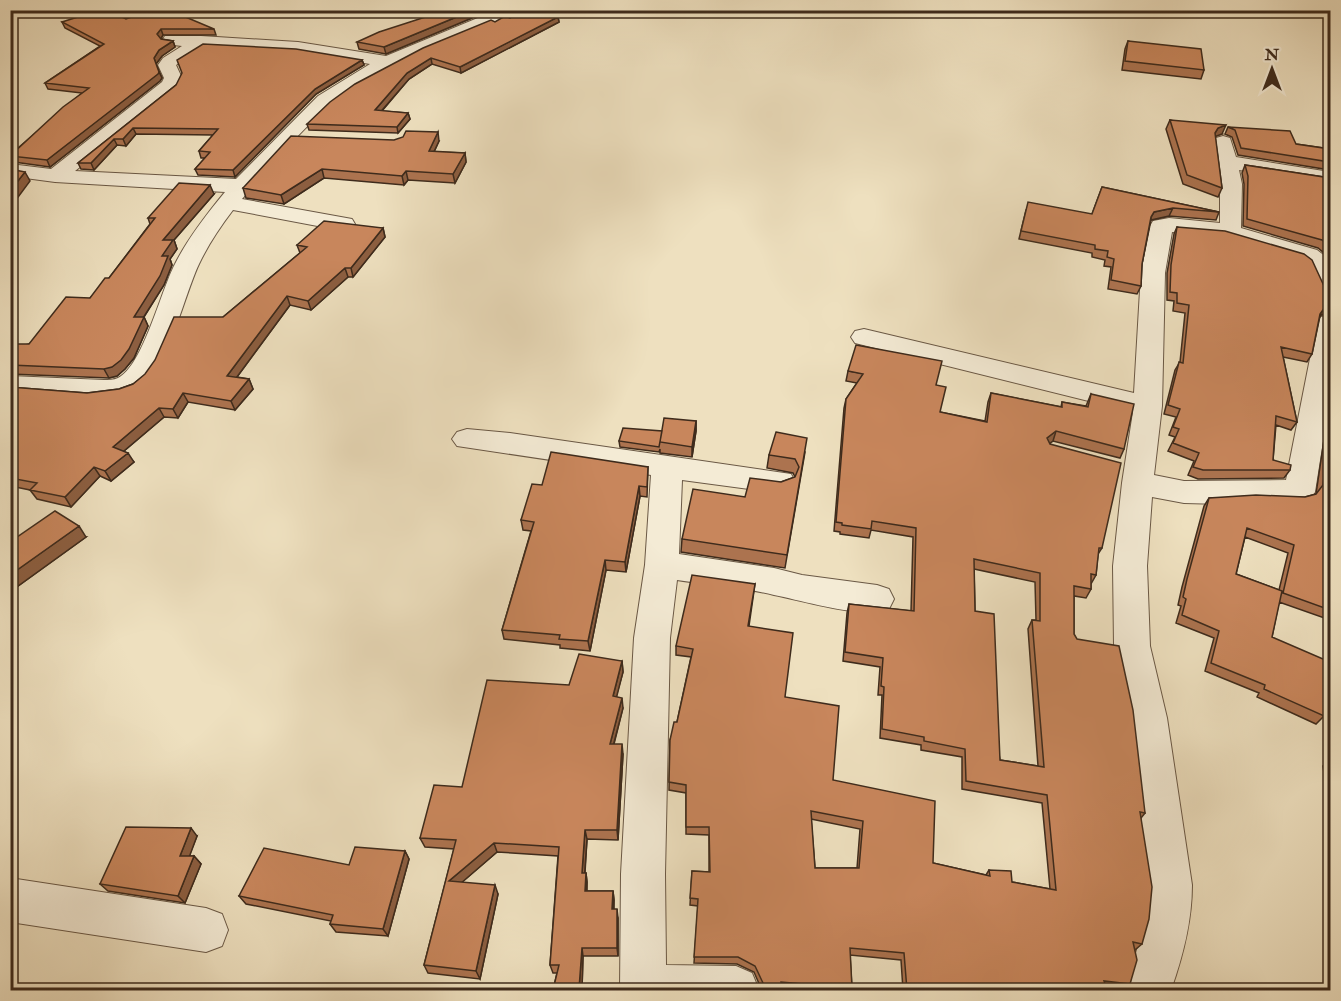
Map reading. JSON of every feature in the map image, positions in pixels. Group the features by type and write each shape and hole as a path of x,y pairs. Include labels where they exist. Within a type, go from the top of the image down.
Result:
{"street":[{"path":"10,385 104,389 121,386 138,377 168,316 187,264 236,195 287,137 338,89 390,62 513,10"},
{"path":"171,40 298,47 390,62"},
{"path":"55,176 170,85 173,78 167,65 169,62 201,41"},
{"path":"287,137 309,138"},
{"path":"1224,230 1231,226 1233,207 1225,152 1330,178"},
{"path":"10,170 236,195 344,224"},
{"path":"1148,990 1164,939 1170,909 1170,885 1148,718 1132,646 1130,566 1137,483 1148,406 1153,273 1161,226 1173,224 1224,230 1309,255 1320,262 1330,288"},
{"path":"1137,483 1204,494 1251,490 1299,492 1330,323"},
{"path":"864,337 1148,406"},
{"path":"466,440 510,443 780,482"},
{"path":"667,467 662,565 652,638 643,874 644,989 736,990"},
{"path":"662,565 774,581 802,589 877,599"},
{"path":"10,900 206,930"}],"building":[{"path":"100,10 107,10 126,19 151,10 169,10 214,29 161,29 157,34 161,39 173,41 159,50 154,58 158,74 47,160 10,156 63,107 89,88 45,83 104,44 62,22"},
{"path":"447,10 471,11 384,47 357,42 379,32"},
{"path":"524,10 534,10 558,17 460,67 431,58 407,73 375,110 408,113 397,127 307,124 330,102 355,84 423,48 491,20 495,22 505,16 510,18"},
{"path":"1128,41 1201,49 1204,70 1125,61"},
{"path":"203,44 296,49 362,60 315,89 233,170 195,169 210,152 199,151 218,129 133,128 123,139 114,139 91,163 78,163 176,85 182,73 177,60"},
{"path":"1170,120 1226,125 1218,128 1215,133 1222,188 1187,175"},
{"path":"1228,127 1290,131 1296,144 1330,149 1330,162 1241,148 1235,130"},
{"path":"406,131 438,132 429,151 465,153 453,174 406,171 402,176 322,169 281,195 243,188 291,136 394,140 403,137"},
{"path":"1245,165 1330,178 1330,246 1322,240 1247,219 1248,176"},
{"path":"10,169 25,172 10,191"},
{"path":"179,183 210,185 163,240 173,240 162,256 168,256 160,276 134,317 144,317 129,349 121,360 112,367 104,369 10,365 10,349 14,344 29,344 66,297 90,298 105,278 109,278 155,218 148,218"},
{"path":"1102,187 1219,212 1173,208 1154,212 1142,264 1141,286 1111,280 1114,259 1107,257 1108,251 1095,249 1095,245 1021,231 1028,202 1092,214"},
{"path":"324,221 383,228 351,268 345,268 308,301 287,296 227,376 249,379 231,401 183,393 173,409 159,408 113,447 128,453 105,471 94,467 65,497 30,490 37,483 10,478 10,387 87,393 119,389 133,384 145,374 155,360 174,317 223,317 307,247 297,245"},
{"path":"1177,227 1225,231 1304,254 1312,260 1324,286 1330,288 1330,306 1325,307 1320,314 1312,354 1281,347 1297,422 1276,416 1273,460 1291,465 1290,470 1203,470 1193,467 1199,453 1173,443 1179,429 1173,427 1180,409 1168,405 1179,362 1183,363 1189,305 1177,303 1177,293 1170,292 1171,265"},
{"path":"856,345 942,361 936,385 946,387 940,412 987,422 991,393 1062,407 1062,402 1088,407 1091,394 1134,404 1124,449 1056,431 1047,438 1050,444 1121,463 1102,548 1099,548 1096,575 1091,574 1091,589 1074,586 1074,634 1077,639 1119,646 1133,710 1145,813 1140,812 1152,887 1149,919 1142,944 1133,942 1137,960 1130,984 1104,981 1107,990 907,990 904,953 850,948 852,988 781,982 781,990 760,988 760,990 708,990 707,986 760,986 763,983 755,966 738,957 694,957 698,899 690,898 692,871 710,872 709,827 686,827 686,785 669,782 670,740 674,722 677,722 693,649 676,646 692,575 755,584 748,626 793,633 785,697 839,706 833,780 935,801 933,863 990,876 989,870 1011,871 1012,882 1056,890 1047,795 966,781 965,749 924,741 924,737 882,729 883,658 845,652 849,604 914,611 916,528 872,521 871,529 836,522 846,399 863,374 848,371","holes":["974,559 1040,573 1040,621 1032,620 1044,767 1000,760 994,614 975,611","811,811 863,821 859,868 815,868"]},
{"path":"664,418 696,421 692,447 660,442"},
{"path":"623,428 662,431 659,447 619,441"},
{"path":"1330,430 1330,610 1283,593 1294,545 1247,528 1236,574 1282,591 1272,637 1330,662 1330,686 1324,716 1264,689 1265,685 1211,663 1219,631 1182,615 1187,579 1209,498 1256,495 1305,497 1316,494 1323,485"},
{"path":"776,432 807,438 787,555 682,539 693,489 745,497 750,478 781,482 795,477 799,467 795,459 769,455"},
{"path":"551,452 648,467 647,487 639,486 625,562 605,560 588,641 559,639 560,635 502,630 534,522 521,520 532,484 542,485"},
{"path":"55,511 79,526 10,575 10,542"},
{"path":"579,654 622,661 613,696 622,698 610,744 622,744 617,830 585,830 582,873 586,873 585,891 613,891 612,909 617,909 617,948 582,948 579,989 589,990 553,990 559,965 550,965 559,847 494,843 449,881 495,885 476,971 424,965 456,840 420,838 434,785 462,787 487,680 569,685"},
{"path":"126,827 191,828 180,856 194,856 178,896 100,884"},
{"path":"355,847 405,851 383,929 330,924 333,915 239,896 264,848 349,865"}]}
